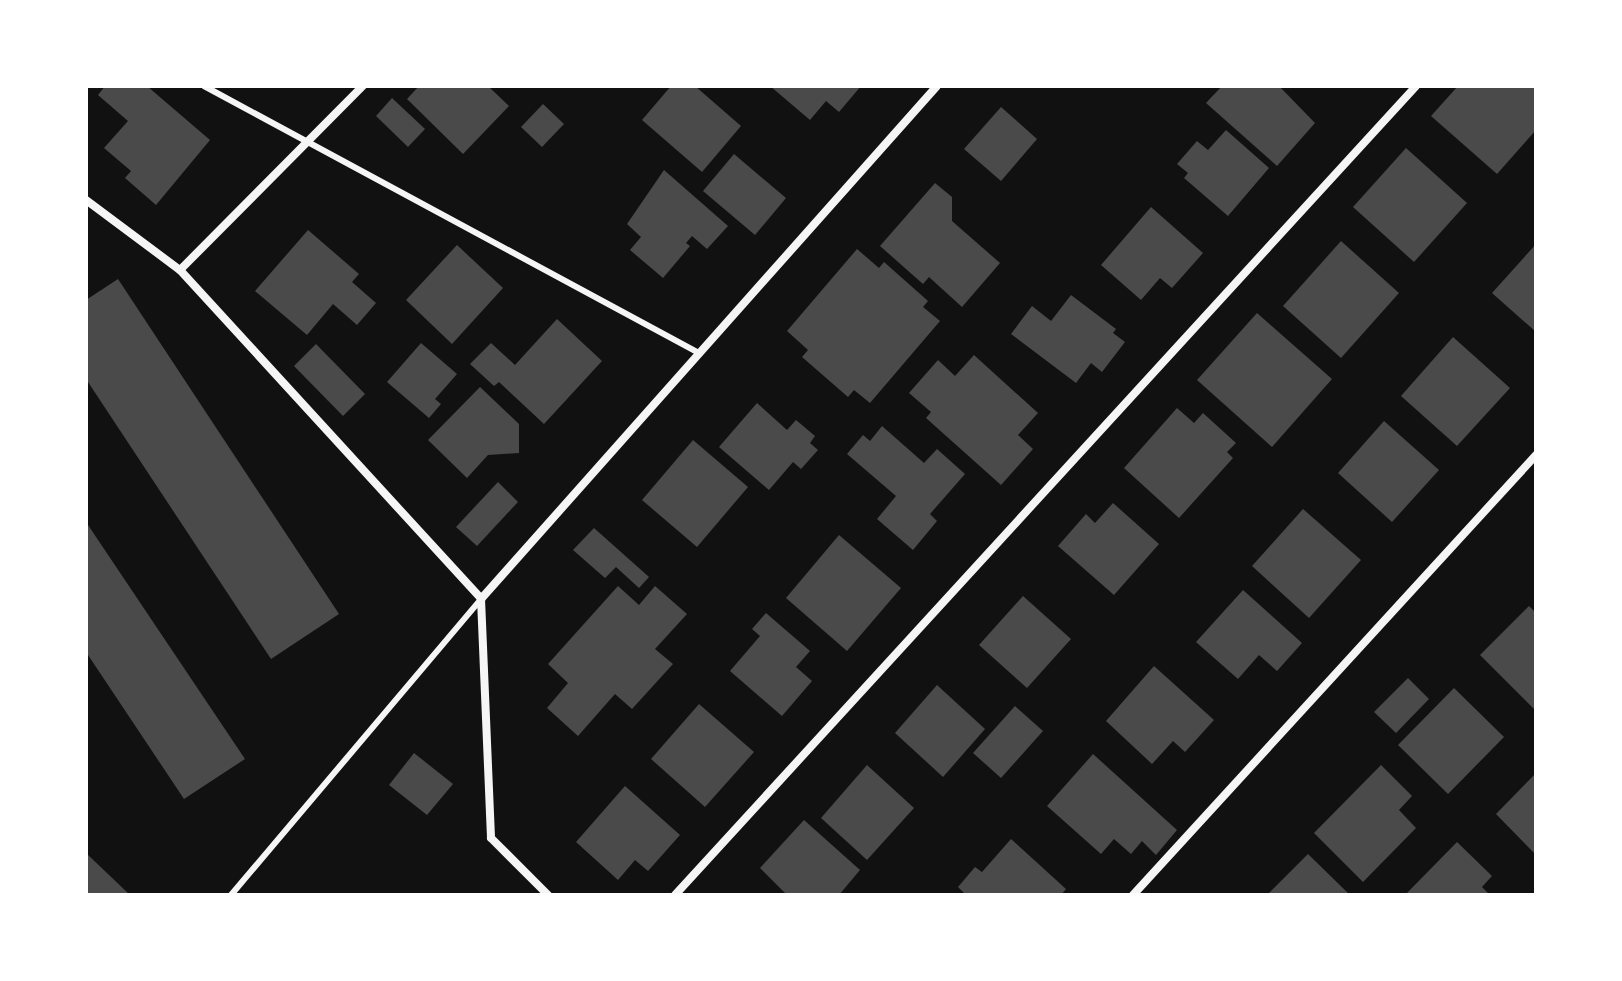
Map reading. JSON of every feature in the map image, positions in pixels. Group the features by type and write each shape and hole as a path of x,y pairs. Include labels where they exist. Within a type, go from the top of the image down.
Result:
{"street":[{"path":"180,270 310,144 363,86"},
{"path":"481,599 697,352 937,86"},
{"path":"675,895 1416,86"},
{"path":"86,200 180,270 481,599 491,838 548,895"},
{"path":"1133,895 1536,455"}],"lane":[{"path":"204,86 697,352"},
{"path":"231,895 481,599"}],"building":[{"path":"105,86 147,86 210,140 156,205 125,178 131,171 104,148 128,121 98,95"},
{"path":"419,86 488,86 509,106 463,154 407,99"},
{"path":"671,86 695,86 741,126 702,172 642,120"},
{"path":"770,86 861,86 839,112 826,101 810,120"},
{"path":"1222,86 1279,86 1315,123 1277,166 1206,103"},
{"path":"1458,86 1536,86 1536,130 1497,174 1431,116"},
{"path":"392,98 425,129 408,147 376,116"},
{"path":"543,104 564,124 542,147 521,127"},
{"path":"1001,107 1037,139 1001,181 964,149"},
{"path":"1226,130 1269,168 1228,216 1184,178 1188,173 1177,164 1197,141 1208,150"},
{"path":"1406,148 1467,203 1414,262 1353,207"},
{"path":"734,154 786,198 755,235 703,191"},
{"path":"664,170 728,226 707,249 692,236 686,243 690,246 663,278 630,250 641,237 627,224"},
{"path":"935,183 952,197 952,221 1000,263 962,307 929,277 923,284 880,246"},
{"path":"1151,207 1203,253 1172,288 1160,278 1141,300 1101,265"},
{"path":"308,230 359,274 352,282 376,303 357,325 333,304 307,335 255,291"},
{"path":"1341,241 1399,293 1341,358 1283,306"},
{"path":"1536,244 1536,332 1492,293"},
{"path":"457,245 503,288 452,344 406,300"},
{"path":"857,249 879,268 884,262 928,301 923,307 940,321 870,403 854,390 848,397 802,357 808,350 787,331"},
{"path":"118,279 339,614 271,659 86,379 86,300"},
{"path":"1071,295 1116,329 1113,333 1125,342 1102,372 1091,363 1076,383 1011,334 1032,306 1051,321"},
{"path":"1257,313 1332,379 1272,447 1197,380"},
{"path":"557,319 602,361 544,424 499,382 494,386 470,364 491,343 515,365"},
{"path":"1453,337 1510,388 1457,446 1401,396"},
{"path":"421,343 457,374 435,399 441,404 429,418 387,382"},
{"path":"316,344 365,394 343,416 294,366"},
{"path":"974,355 1038,413 1018,435 1033,449 1001,485 926,418 931,412 909,393 938,360 955,376"},
{"path":"480,387 519,424 519,453 488,455 467,478 428,440"},
{"path":"757,403 787,430 796,420 815,436 810,443 818,450 801,469 793,462 769,490 719,447"},
{"path":"1177,408 1194,423 1203,413 1236,443 1227,452 1233,458 1179,518 1124,468"},
{"path":"1384,421 1439,470 1392,522 1338,473"},
{"path":"882,426 924,463 937,449 965,474 930,514 937,521 913,550 877,519 896,496 847,454 863,435 870,441"},
{"path":"693,440 748,487 697,547 642,500"},
{"path":"498,482 518,502 477,546 456,527"},
{"path":"1113,503 1159,544 1114,595 1058,546 1086,514 1095,523"},
{"path":"1303,509 1361,560 1309,618 1252,566"},
{"path":"86,522 245,759 184,799 86,652"},
{"path":"594,528 649,577 639,588 616,567 605,578 573,550"},
{"path":"839,535 901,588 847,651 786,598"},
{"path":"618,586 639,605 655,586 687,614 655,649 673,664 632,709 615,694 578,736 547,708 568,683 548,664"},
{"path":"1243,590 1302,643 1277,671 1259,655 1238,679 1196,642"},
{"path":"1023,596 1071,639 1027,688 979,645"},
{"path":"1529,606 1536,613 1536,711 1480,655"},
{"path":"766,613 810,651 796,667 812,681 782,716 730,671 760,636 752,629"},
{"path":"1154,666 1214,720 1185,752 1173,741 1152,764 1106,721"},
{"path":"1408,678 1429,699 1396,733 1374,712"},
{"path":"937,685 985,729 943,777 895,733"},
{"path":"1454,688 1504,737 1448,794 1398,745"},
{"path":"699,704 754,752 705,807 651,759"},
{"path":"1015,706 1043,731 1001,778 973,753"},
{"path":"414,753 453,784 427,815 389,785"},
{"path":"1093,754 1177,830 1156,855 1142,841 1131,854 1114,839 1101,854 1047,806"},
{"path":"867,765 914,808 867,860 821,818"},
{"path":"1381,765 1412,796 1399,810 1416,828 1363,882 1314,833"},
{"path":"1536,773 1536,851 1534,853 1496,814"},
{"path":"625,786 680,835 648,871 635,860 618,880 576,842"},
{"path":"804,820 860,870 839,895 787,895 760,868"},
{"path":"1011,839 1066,889 1061,895 966,895 958,887 975,867 982,872"},
{"path":"1457,842 1492,876 1482,887 1490,895 1405,895"},
{"path":"86,853 130,895 86,895"},
{"path":"1308,854 1350,895 1267,895"}]}
